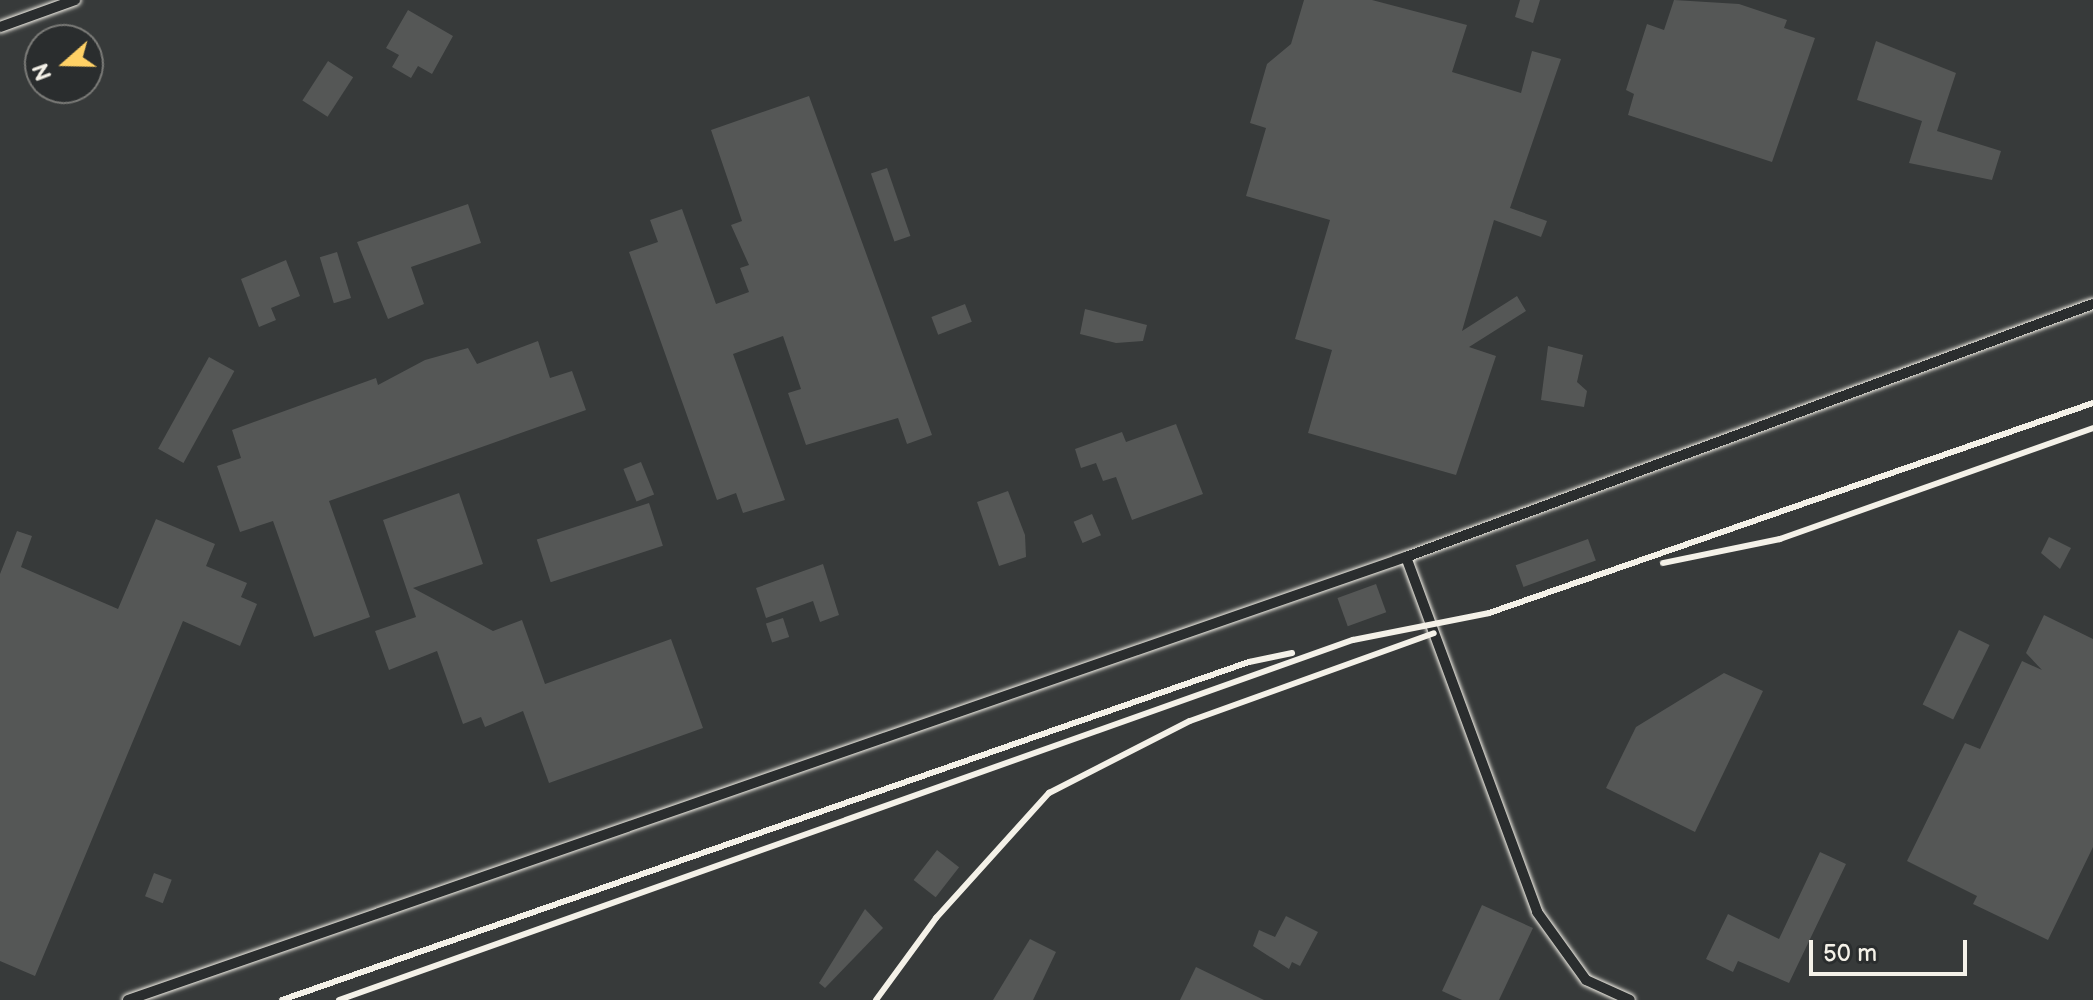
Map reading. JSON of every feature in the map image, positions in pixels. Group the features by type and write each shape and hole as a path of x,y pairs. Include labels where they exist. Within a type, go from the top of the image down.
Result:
{"lane":[{"path":"0,27 75,0"},
{"path":"128,1000 1406,557 2093,304"},
{"path":"1406,557 1537,912 1586,980 1630,1000"}],"shaded area":[{"path":"0,0 2093,0 2093,1000 0,1000"}],"building":[{"path":"1304,0 1372,0 1467,25 1452,72 1521,93 1532,51 1561,59 1510,208 1547,221 1541,237 1494,220 1462,331 1517,296 1526,311 1469,347 1496,356 1456,475 1308,433 1332,350 1295,339 1330,220 1246,196 1266,128 1250,123 1267,64 1291,44"},
{"path":"1520,0 1540,0 1533,23 1515,17"},
{"path":"1674,0 1739,4 1787,20 1784,28 1815,38 1772,162 1628,115 1634,94 1626,90 1647,24 1664,30"},
{"path":"408,10 453,36 432,74 418,66 411,78 392,67 399,55 386,48"},
{"path":"1876,41 1956,73 1937,131 2001,151 1992,180 1909,163 1922,121 1857,100"},
{"path":"328,61 353,77 328,117 302,100"},
{"path":"809,96 932,435 907,444 898,418 806,445 788,393 801,389 783,336 733,354 785,500 743,513 736,493 717,500 629,252 658,242 650,220 682,209 716,304 749,292 740,268 749,265 731,225 742,221 711,130"},
{"path":"887,168 910,236 894,242 871,174"},
{"path":"468,204 481,243 411,267 424,304 388,319 357,242"},
{"path":"337,252 351,298 334,303 320,257"},
{"path":"286,260 300,296 271,308 276,320 259,327 241,279"},
{"path":"965,304 972,322 938,335 931,317"},
{"path":"1085,309 1147,325 1143,341 1116,343 1080,334"},
{"path":"538,341 550,378 572,371 586,410 329,501 370,617 314,637 273,521 240,532 217,466 241,458 232,430 376,378 378,385 425,360 468,348 477,364"},
{"path":"1548,346 1583,355 1577,382 1587,391 1584,407 1541,400"},
{"path":"209,357 234,371 183,463 158,449"},
{"path":"1176,424 1203,494 1132,520 1116,477 1103,481 1096,463 1081,468 1075,449 1122,432 1126,442"},
{"path":"641,462 654,494 636,502 623,469"},
{"path":"1008,491 1025,535 1026,557 999,566 977,502"},
{"path":"459,493 483,564 413,588 493,631 522,620 545,684 671,639 703,728 549,783 523,711 485,727 481,717 463,724 437,651 389,670 375,631 416,617 383,520"},
{"path":"649,503 663,546 551,582 537,539"},
{"path":"1092,514 1101,535 1083,543 1074,522"},
{"path":"156,519 215,544 206,566 247,583 241,597 257,604 240,646 183,621 35,976 0,961 0,574 17,531 32,536 21,567 118,609"},
{"path":"2049,537 2071,548 2060,569 2041,553"},
{"path":"1588,539 1596,561 1524,587 1516,565"},
{"path":"823,564 839,615 820,622 813,601 766,618 756,588"},
{"path":"1376,584 1386,612 1348,626 1337,598"},
{"path":"2044,615 2093,639 2093,847 2048,940 1973,904 1977,896 1907,861 1965,743 1980,749 2022,661 2042,670 2026,653"},
{"path":"783,618 789,637 772,643 766,624"},
{"path":"1959,630 1990,645 1953,720 1923,705"},
{"path":"1724,673 1763,691 1695,832 1606,788 1636,727"},
{"path":"937,850 959,867 936,897 914,880"},
{"path":"1820,852 1846,864 1789,983 1738,961 1733,972 1706,959 1728,914 1779,939"},
{"path":"154,873 172,880 163,903 145,896"},
{"path":"1482,905 1533,928 1499,1000 1462,1000 1442,991"},
{"path":"865,909 883,928 825,988 819,983"},
{"path":"1286,916 1318,932 1300,966 1292,962 1289,969 1253,946 1259,930 1275,937"},
{"path":"1030,939 1056,952 1033,1000 993,1000"},
{"path":"1196,967 1264,1000 1180,1000"}],"railway":[{"path":"339,1000 1353,640 1489,613 2093,403"},
{"path":"1663,563 1780,539 2093,428"},
{"path":"876,1000 936,918 1049,793 1190,721 1434,633"},
{"path":"282,1000 1249,662 1292,653"}]}
